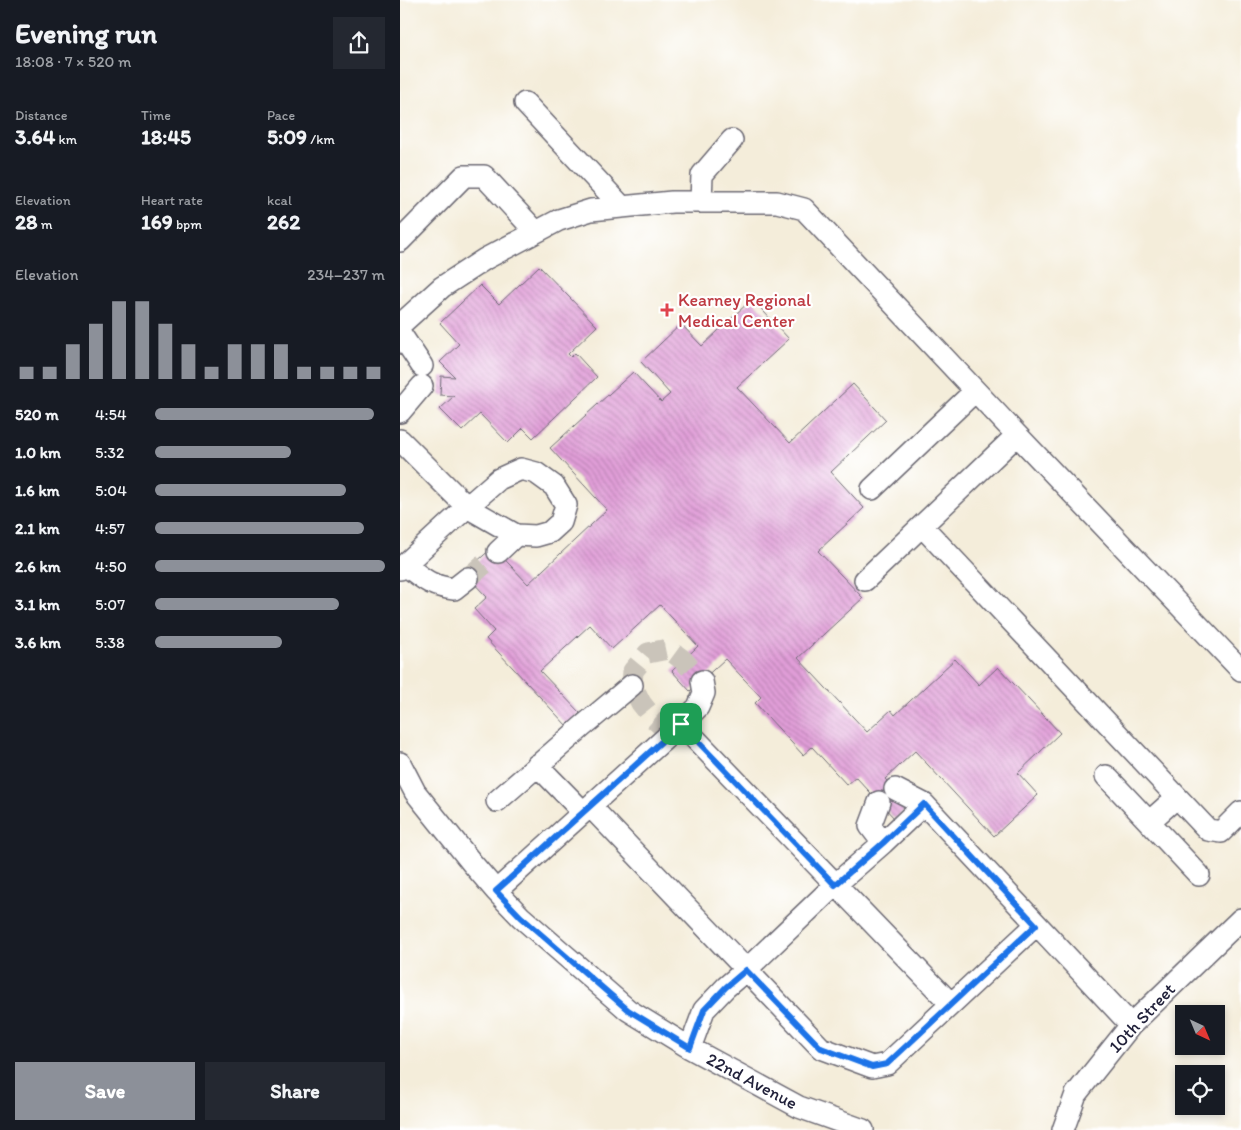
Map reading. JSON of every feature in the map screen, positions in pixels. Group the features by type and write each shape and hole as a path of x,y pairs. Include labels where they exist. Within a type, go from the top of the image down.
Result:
{"street":[{"path":"526,103 622,207"},
{"path":"701,202 702,175 732,140"},
{"path":"400,241 464,176 484,176 536,232"},
{"path":"400,325 442,287 485,259 559,220 591,210 672,202 777,202 804,210 1241,670"},
{"path":"400,333 422,376 400,412"},
{"path":"872,489 975,391"},
{"path":"865,580 1017,435"},
{"path":"400,440 467,506 516,535 536,536 550,532 561,522 566,505 554,486 536,473 520,469 499,479 467,506 402,567 427,582 440,587 454,589 468,578"},
{"path":"922,526 1208,830 1221,832 1241,812"},
{"path":"498,552 516,535"},
{"path":"496,891 698,707 704,693 702,681"},
{"path":"497,801 632,685"},
{"path":"681,724 951,1004"},
{"name":"22nd Avenue","path":"400,763 415,792 496,891 521,917 628,1010 690,1048 799,1107 863,1130"},
{"path":"537,765 586,809 821,1048 872,1067 887,1064 1036,925"},
{"path":"1106,776 1198,875"},
{"path":"883,843 870,826 887,796 924,804 1131,1025"},
{"path":"1149,822 1177,797"},
{"path":"690,1048 704,1010 726,987 924,804"},
{"name":"10th Street","path":"1063,1130 1076,1094 1131,1025 1241,918"}],"building":[{"path":"539,266 597,326 568,354 571,357 575,353 597,377 533,438 523,428 508,443 480,414 462,431 440,409 454,396 440,395 441,376 455,377 440,362 459,344 440,323 480,285 499,304"},
{"path":"752,299 789,339 737,387 790,443 853,384 886,420 831,472 864,508 818,551 863,598 798,658 867,732 891,710 895,715 955,659 979,685 998,667 1060,733 1018,773 1038,795 994,836 915,751 885,779 910,805 895,819 856,777 847,785 812,747 803,755 755,703 761,697 725,659 690,691 672,671 698,646 660,605 612,649 590,625 540,671 580,713 567,726 486,639 494,631 474,609 487,597 464,573 493,547 528,584 607,510 550,448 633,372 661,402 670,394 641,362 681,324 702,346"}],"tunnel":[{"path":"468,578 498,552"},
{"path":"670,733 653,718 641,703 632,685 633,671 648,653 668,649 683,660 702,681"}],"place":[{"name":"Kearney Regional Medical Center","path":"667,310"}],"route":[{"path":"681,724 835,885 924,804 1036,925 887,1064 872,1067 821,1048 746,970 704,1010 690,1048 628,1010 521,917 496,891 681,724"}]}
